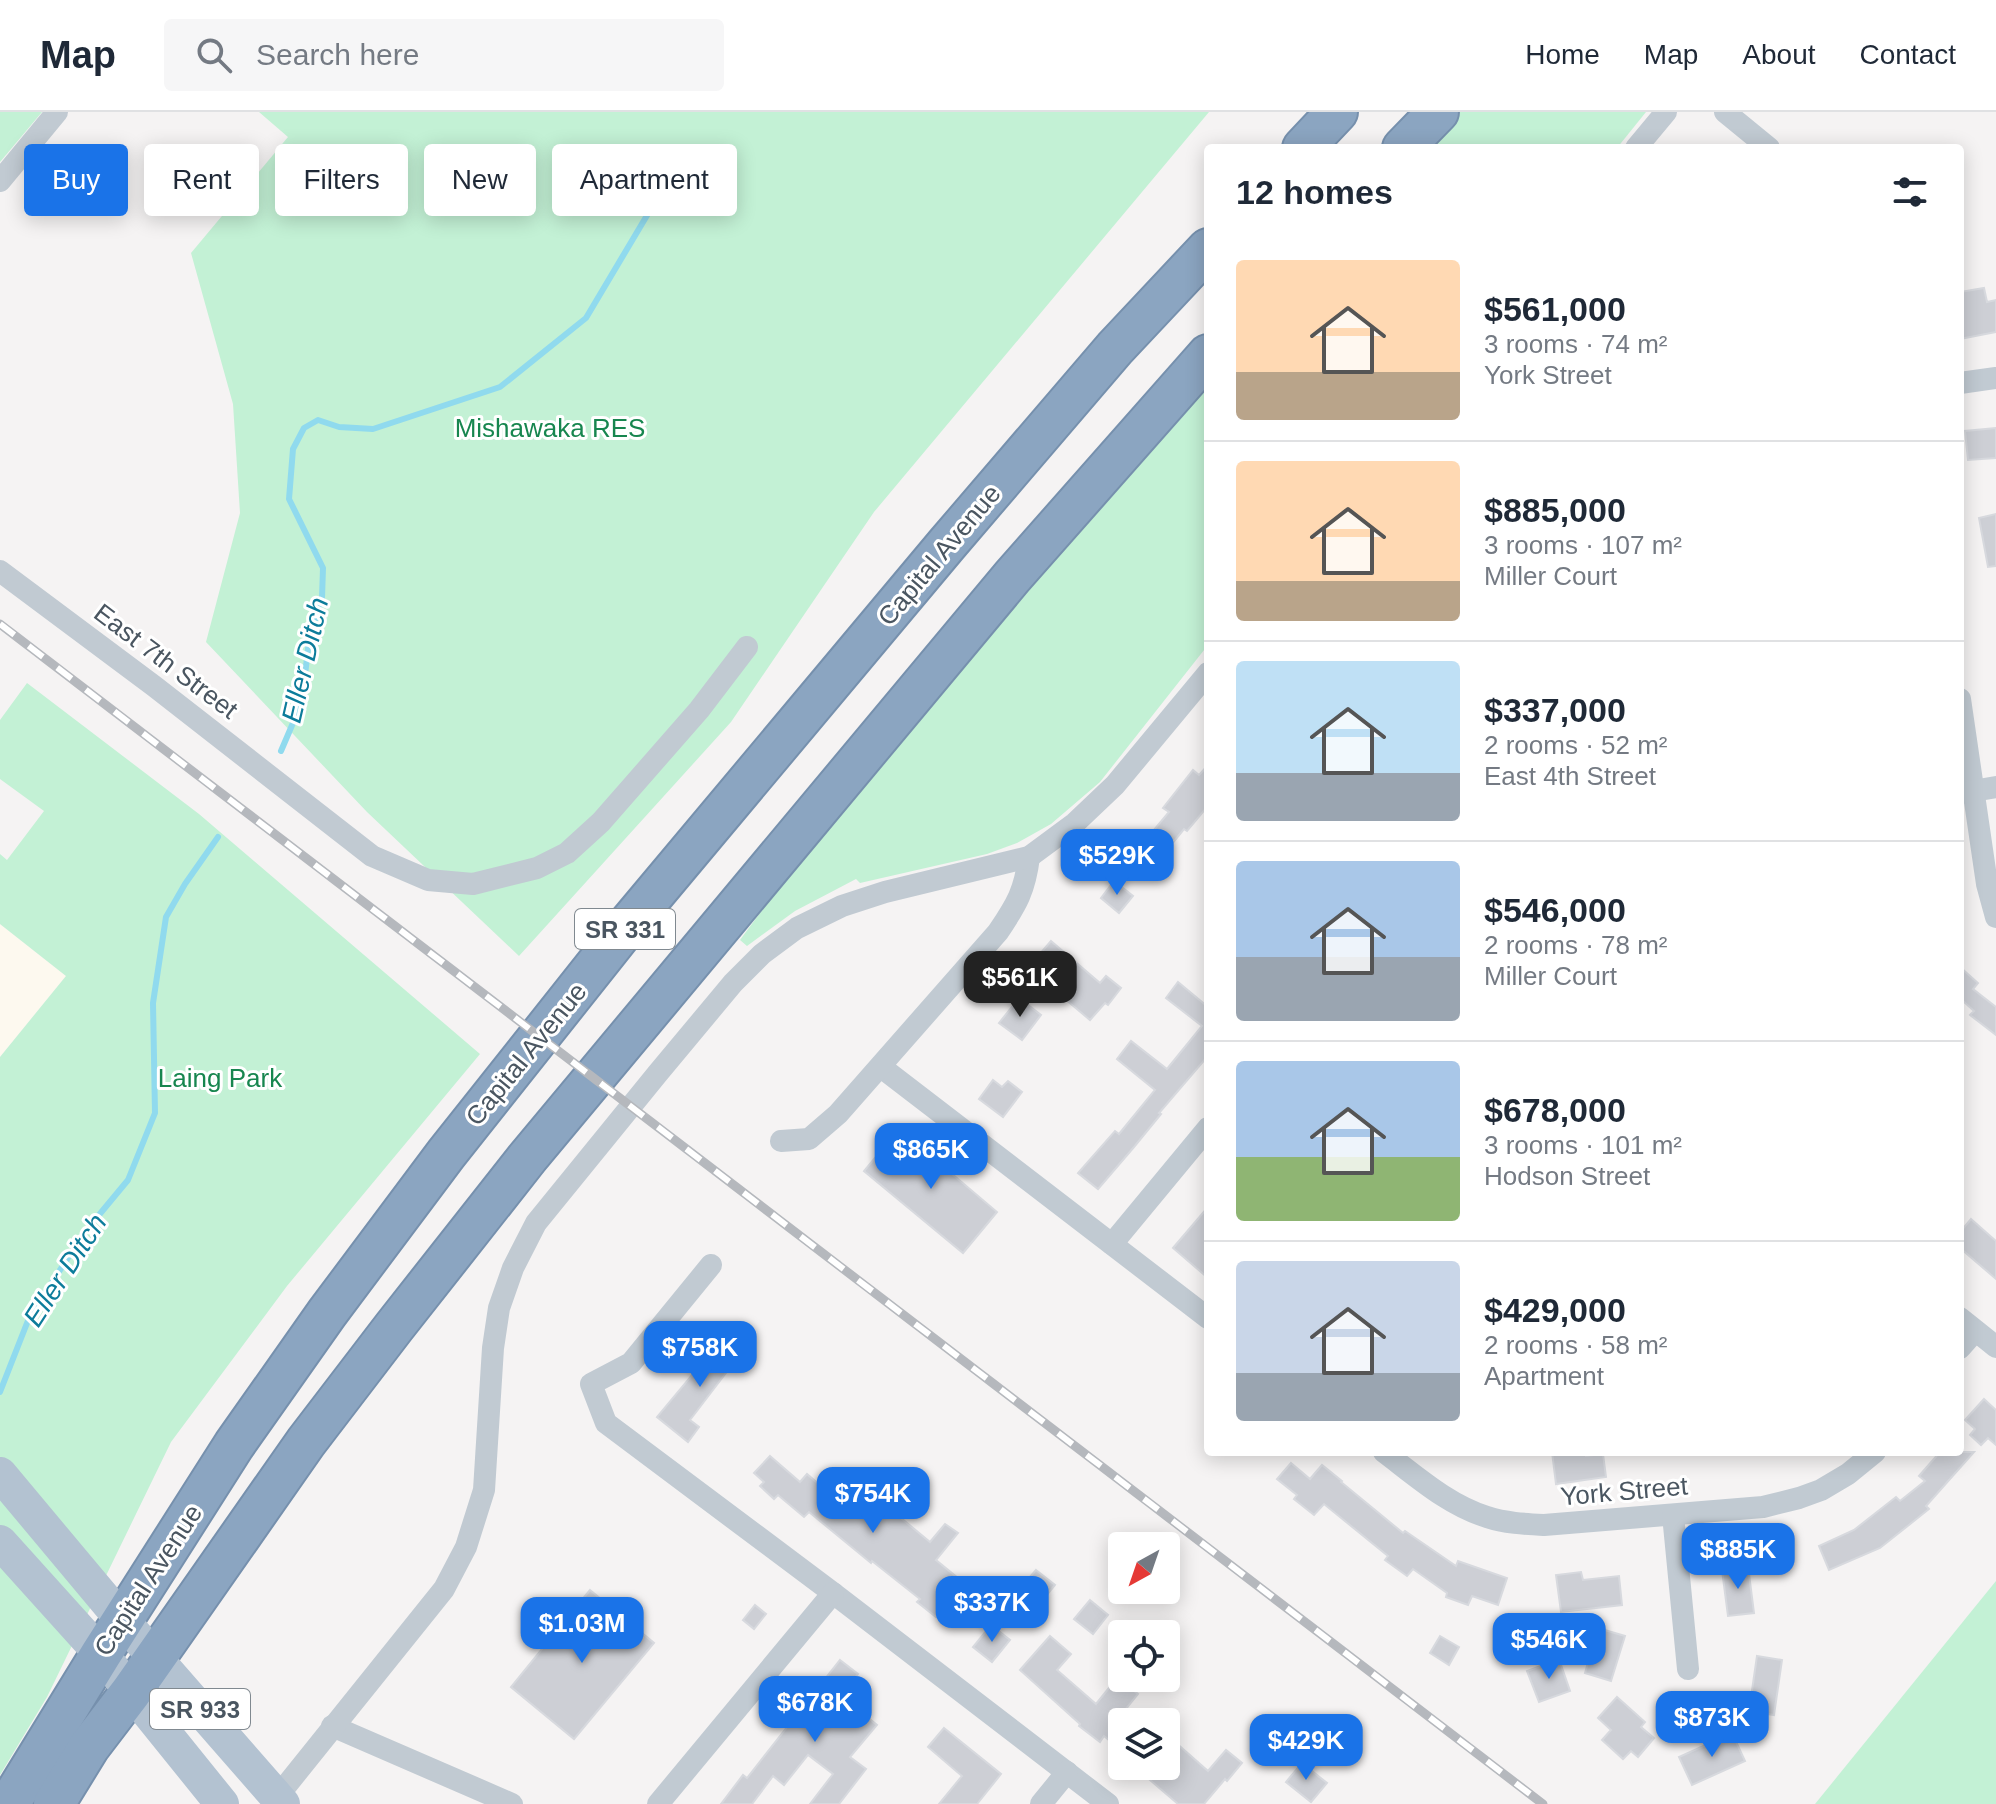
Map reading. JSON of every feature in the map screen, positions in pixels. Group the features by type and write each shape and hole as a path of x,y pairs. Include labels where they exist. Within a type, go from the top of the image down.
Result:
{"highway":[{"path":"1307,144 1337,112"},
{"path":"1407,144 1438,112"},
{"name":"Capital Avenue","path":"9,1804 234,1445 327,1313 446,1154 627,926 947,544 1115,348 1204,253"},
{"name":"Capital Avenue","path":"54,1804 89,1747 306,1442 528,1157 1012,577 1204,360"}],"main road":[{"name":"SR 933","path":"0,1474 123,1621 280,1800"},
{"name":"SR 933","path":"0,1542 101,1654 222,1804"}],"street":[{"path":"0,181 57,112"},
{"path":"1639,144 1666,112"},
{"path":"1725,112 1764,144"},
{"path":"1964,382 1996,378"},
{"name":"East 7th Street","path":"0,571 372,856 428,880 473,884 537,868 567,853 601,822 689,721 747,647"},
{"path":"280,1800 332,1726 444,1589 466,1547 484,1490 493,1348 499,1308 513,1268 536,1223 564,1186 733,983 762,954 797,928 842,906 885,892 1029,857 1075,823 1115,785 1204,689"},
{"path":"1964,761 1966,792 1996,917"},
{"path":"1966,792 1996,787"},
{"path":"781,1141 809,1139 838,1114 881,1067 998,932 1017,905 1029,857"},
{"path":"881,1067 1204,1315"},
{"path":"1112,1244 1204,1133"},
{"path":"711,1265 631,1363 591,1384 606,1423 1108,1804"},
{"path":"1965,1332 1996,1347"},
{"name":"York Street","path":"1389,1456 1461,1507 1488,1518 1516,1524 1544,1525 1763,1507 1821,1490 1870,1456"},
{"path":"1673,1515 1688,1669"},
{"path":"658,1804 833,1593"},
{"path":"332,1726 512,1804"},
{"path":"1041,1804 1067,1772"}],"shaded area":[{"path":"0,924 66,976 0,1057"}],"green space":[{"path":"0,112 42,112 0,162"},
{"name":"Mishawaka RES","path":"259,112 1209,112 874,512 731,722 519,956 367,812 206,642 240,513 233,404 191,253 222,216 259,216 259,172 275,153 275,216 408,216 408,144 282,144 288,137"},
{"path":"1460,112 1646,112 1620,144 1428,144"},
{"path":"1204,384 1204,650 1100,782 1051,824 1017,843 987,854 860,883 856,879 795,911 747,946 740,940 839,806"},
{"name":"Laing Park","path":"27,683 199,814 480,1054 287,1286 171,1442 47,1697 0,1775 0,1057 66,976 0,924 0,854 7,860 44,811 0,779 0,720"},
{"path":"1996,1581 1996,1804 1815,1804"}],"building":[{"path":"1984,288 1987,302 1996,300 1996,332 1964,338 1964,291"},
{"path":"1996,428 1996,458 1968,460 1965,431"},
{"path":"1996,514 1996,566 1988,567 1979,518"},
{"path":"1204,769 1204,811 1171,845 1153,831 1169,812 1163,808 1193,770 1199,775"},
{"path":"1114,881 1133,896 1119,913 1101,898"},
{"path":"1051,941 1100,983 1106,976 1121,988 1108,1005 1105,1003 1090,1020 1028,968"},
{"path":"1964,971 1978,983 1973,989 1996,1007 1996,1035 1970,1015 1974,1011 1964,1002"},
{"path":"1178,982 1204,1004 1204,1061 1098,1189 1078,1173 1115,1131 1119,1134 1155,1090 1117,1059 1131,1041 1167,1069 1202,1026 1166,998"},
{"path":"1019,998 1041,1015 1022,1040 999,1023"},
{"path":"993,1080 1002,1087 1008,1081 1022,1092 1003,1117 979,1099"},
{"path":"899,1129 997,1212 963,1253 864,1171"},
{"path":"1204,1212 1204,1275 1173,1248"},
{"path":"1971,1219 1996,1241 1996,1279 1964,1251 1964,1227"},
{"path":"730,1336 748,1351 732,1371 729,1369 690,1420 699,1427 688,1442 657,1417 702,1363 706,1366"},
{"path":"1984,1399 1996,1410 1996,1445 1988,1438 1981,1445 1970,1435 1975,1429 1965,1420"},
{"path":"1964,1452 1974,1452 1926,1506 1929,1509 1880,1548 1829,1570 1819,1546 1854,1530 1896,1497 1900,1501 1925,1481 1919,1476 1936,1456 1964,1456"},
{"path":"770,1456 800,1482 807,1474 857,1513 872,1494 930,1542 945,1524 958,1533 936,1560 964,1583 936,1617 917,1602 920,1599 809,1512 804,1517 778,1495 774,1499 760,1486 764,1482 754,1473"},
{"path":"1552,1456 1603,1456 1606,1477 1556,1484"},
{"path":"1291,1463 1310,1479 1322,1465 1403,1533 1405,1531 1456,1566 1458,1561 1507,1578 1498,1605 1472,1596 1468,1605 1446,1597 1447,1593 1413,1569 1407,1576 1385,1560 1388,1556 1324,1504 1314,1515 1294,1499 1297,1495 1277,1479"},
{"path":"1748,1566 1754,1613 1728,1616 1722,1570"},
{"path":"1036,1570 1055,1585 1037,1607 1018,1591"},
{"path":"1581,1572 1583,1580 1619,1576 1622,1605 1561,1612 1556,1575"},
{"path":"590,1590 654,1643 574,1739 511,1687"},
{"path":"1090,1600 1108,1615 1093,1634 1074,1619"},
{"path":"755,1605 766,1614 754,1629 743,1620"},
{"path":"991,1625 1010,1640 992,1662 973,1647"},
{"path":"1598,1628 1625,1636 1611,1681 1585,1673"},
{"path":"1050,1636 1071,1654 1057,1670 1096,1704 1108,1689 1108,1692 1138,1694 1127,1708 1108,1708 1108,1739 1104,1736 1100,1742 1020,1670"},
{"path":"1440,1636 1459,1647 1449,1665 1430,1653"},
{"path":"1757,1656 1782,1660 1774,1715 1749,1711"},
{"path":"1559,1659 1570,1691 1539,1702 1527,1671"},
{"path":"840,1660 858,1674 840,1695 877,1725 850,1757 866,1769 839,1804 810,1804 833,1774 808,1755 784,1785 773,1776 752,1804 721,1804 743,1775 747,1778"},
{"path":"1617,1697 1645,1722 1641,1727 1654,1738 1638,1757 1631,1751 1623,1759 1602,1740 1611,1730 1598,1718"},
{"path":"944,1728 1001,1774 977,1804 939,1804 962,1776 928,1747"},
{"path":"1732,1733 1745,1761 1692,1785 1679,1757"},
{"path":"1180,1746 1208,1771 1226,1750 1242,1763 1204,1804 1178,1804 1150,1780 1180,1780"},
{"path":"1302,1763 1327,1783 1311,1802 1286,1782"}],"waterway":[{"name":"Eller Ditch","path":"281,751 302,702 309,640 322,598 323,568 289,499 293,449 304,428 318,420 339,427 373,429 500,387 586,318 647,216"},
{"name":"Eller Ditch","path":"0,1392 29,1318 84,1233 128,1180 155,1113 153,1003 166,917 218,837"}],"railway":[{"path":"0,624 1543,1804"}]}
